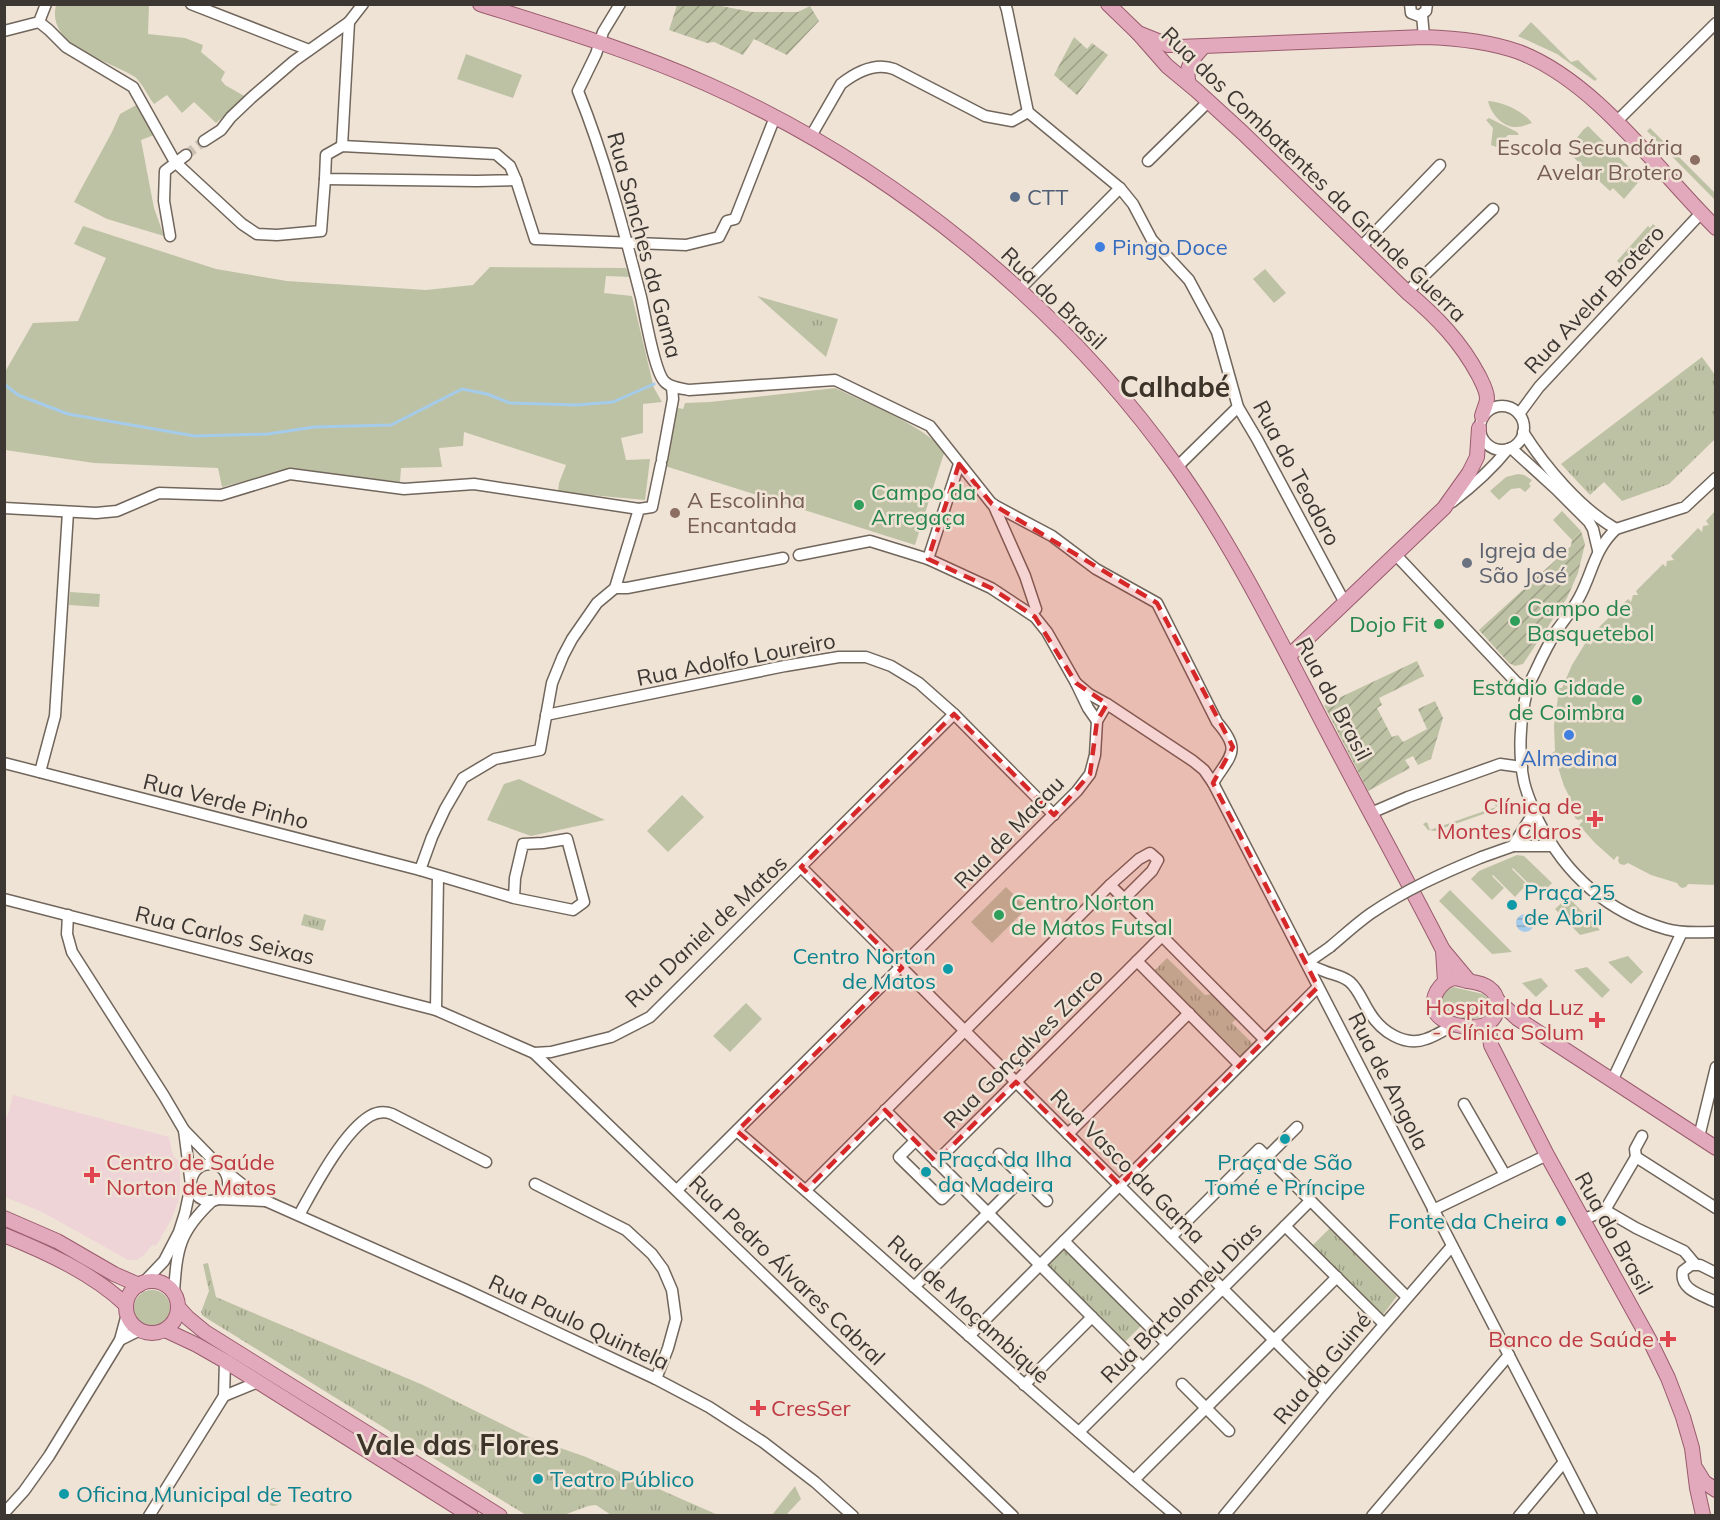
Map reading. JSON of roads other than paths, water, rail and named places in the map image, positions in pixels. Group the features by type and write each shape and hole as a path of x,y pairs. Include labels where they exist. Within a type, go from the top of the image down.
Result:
{"main road":[{"name":"Rua do Brasil","path":"480,4 600,42 707,84 811,136 936,220 1019,290 1061,330 1092,363 1177,467 1211,519 1289,656 1443,950 1445,982 1434,996 1434,1004 1438,1016 1455,1024"},
{"name":"Rua dos Combatentes da Grande Guerra","path":"1108,4 1138,33 1164,64 1243,133 1407,292 1426,307 1458,341 1470,359 1487,398 1481,422 1477,457 1469,473 1444,508 1289,656"},
{"path":"1138,33 1173,46 1184,55 1182,62 1175,67 1164,64 1161,51 1173,46 1424,37 1460,38 1518,52 1548,66 1587,93 1716,228"},
{"path":"1189,84 1187,78 1189,64 1204,46"},
{"path":"1443,950 1468,981"},
{"path":"1445,982 1453,978 1488,986 1497,1000 1518,1019 1716,1148"},
{"name":"Rua do Brasil","path":"1497,1000 1498,1008 1491,1021 1491,1045 1547,1155 1642,1326 1668,1378 1692,1448 1703,1515"},
{"path":"1455,1024 1482,1026 1491,1021 1518,1019"},
{"path":"4,1218 57,1241 114,1274 141,1284"},
{"path":"4,1236 60,1261 99,1282 111,1291 126,1310 129,1320 140,1330 157,1334 165,1330 172,1325 179,1308 177,1297 168,1286 152,1281 141,1284 132,1291 126,1310"},
{"path":"179,1308 205,1332 500,1515"},
{"path":"165,1330 225,1361 455,1511 471,1515"},
{"name":"Rua do Brasil","path":"1695,1467 1704,1482 1716,1490"},
{"path":"1703,1515 1716,1498"}],"street":[{"path":"39,22 46,4"},
{"path":"191,4 309,50"},
{"path":"204,141 221,130 251,98 309,50 349,22 363,4"},
{"name":"Rua Sanches da Gama","path":"620,4 603,32 596,54 578,91 607,172 657,365 663,380 672,387 673,399 652,507 639,509"},
{"path":"811,136 841,84 848,78 879,66 894,69 985,117 1012,121 1028,112 1005,4"},
{"path":"1410,4 1411,13 1416,15 1424,10"},
{"path":"1424,10 1424,37"},
{"path":"4,30 39,22"},
{"path":"39,22 66,47 133,87 175,162 242,224 257,234 277,235 321,231 326,155 342,146 496,154 510,166 535,239 686,245 719,237 727,221 735,219 776,117"},
{"path":"342,146 349,22"},
{"path":"1617,122 1716,23"},
{"path":"1148,161 1208,102"},
{"name":"Rua do Teodoro","path":"1028,112 1120,188 1133,204 1152,240 1189,280 1217,332 1238,407 1345,603"},
{"path":"170,236 164,188 165,171 186,155"},
{"path":"1361,247 1440,165"},
{"path":"325,179 516,180"},
{"path":"1019,290 1120,188"},
{"path":"1407,292 1493,209"},
{"name":"Rua Avelar Brotero","path":"1519,414 1539,387 1701,213"},
{"path":"672,387 689,390 835,380 930,426 992,504 1025,576 1036,609"},
{"path":"1502,405 1519,414 1524,426 1523,432 1517,444 1510,449 1502,450 1489,446 1480,435 1481,422 1489,409 1502,405"},
{"path":"1177,467 1238,407"},
{"path":"1523,432 1547,466 1595,516 1616,529"},
{"path":"1510,449 1556,489 1589,522 1598,550"},
{"name":"Rua dos Combatentes da Grande Guerra","path":"1444,508 1471,488 1510,449"},
{"path":"928,559 959,464"},
{"path":"4,508 68,512 117,511 159,493 221,495 290,474 404,489 474,484 639,509 615,588 597,603 572,639 552,683 540,750 495,759 463,778 441,818 420,870"},
{"path":"1716,478 1685,507 1616,529 1598,550 1580,596 1546,649 1527,689 1521,734 1524,783 1534,812 1551,846 1569,869 1613,906 1647,923 1682,932 1716,932"},
{"path":"992,504 1052,536 1096,569 1158,603 1216,722 1228,735 1233,747 1213,783"},
{"path":"40,772 55,716 68,512"},
{"path":"799,555 870,541 928,559 991,588 1035,617 1047,632 1097,722"},
{"path":"1395,554 1516,682 1527,689"},
{"path":"615,588 627,588 783,558"},
{"name":"Rua Adolfo Loureiro","path":"546,715 785,666 839,657 866,657 891,666 919,683 954,714 1054,815"},
{"name":"Rua de Angola","path":"1076,683 1089,694 1193,761 1204,770 1213,783 1592,1515"},
{"name":"Rua de Macau","path":"677,1190 1077,791 1090,774 1095,755 1097,722 1107,704"},
{"name":"Rua Daniel de Matos","path":"534,1053 551,1052 611,1037 650,1017 954,714"},
{"name":"Rua Verde Pinho","path":"4,763 420,870 514,898 573,910 584,902 567,839 523,844 515,878 514,898"},
{"path":"1371,813 1408,797 1500,764 1522,766"},
{"path":"1513,846 1534,812"},
{"path":"1307,963 1368,915 1430,879 1513,846 1551,846"},
{"path":"806,1190 1110,885 1139,859 1150,853 1158,860 1152,871 1124,899"},
{"name":"Rua Vasco da Gama","path":"801,867 1326,1392"},
{"path":"438,876 436,1010 534,1053"},
{"path":"1110,885 1265,1040"},
{"name":"Rua Carlos Seixas","path":"4,899 436,1010"},
{"path":"68,915 67,934 72,952 184,1130 193,1191 201,1199 215,1200"},
{"path":"1612,1081 1682,932"},
{"name":"Rua Gonçalves Zarco","path":"936,1162 1162,936"},
{"path":"1137,961 1240,1065"},
{"path":"1307,963 1349,981 1356,988 1377,1022 1392,1035 1419,1041 1455,1024"},
{"path":"969,1336 1318,987"},
{"path":"1068,1134 1189,1013"},
{"name":"Rua Pedro Álvares Cabral","path":"534,1053 1013,1515"},
{"path":"1699,1137 1716,1068"},
{"path":"1464,1104 1505,1175"},
{"path":"885,1110 1143,1368"},
{"path":"299,1215 347,1137 368,1117 377,1113 385,1111 392,1114 486,1162"},
{"path":"1171,1237 1263,1153 1297,1127"},
{"name":"Rua Paulo Quintela","path":"184,1130 221,1168 266,1201 464,1289 656,1379 709,1407 763,1442 853,1515"},
{"name":"Rua de Moçambique","path":"737,1131 1024,1385 1176,1515"},
{"path":"1583,1220 1605,1210 1636,1156 1635,1149 1642,1136"},
{"path":"915,1141 899,1157 942,1199 958,1183"},
{"path":"1263,1153 1407,1297"},
{"path":"999,1154 1047,1201"},
{"path":"1433,1210 1547,1155"},
{"path":"1636,1156 1716,1208"},
{"path":"141,1284 160,1266 172,1246 185,1213 196,1170 201,1166 213,1164 227,1175 228,1186 223,1196 193,1219 182,1240 176,1265 174,1292"},
{"path":"914,1287 1023,1178"},
{"path":"535,1184 626,1230 652,1254 663,1269 672,1290 676,1319 656,1379"},
{"name":"Rua Paulo Quintela","path":"215,1200 266,1201"},
{"name":"Rua Bartolomeu Dias","path":"1079,1432 1311,1201"},
{"path":"1605,1210 1684,1251 1695,1264 1716,1273"},
{"path":"1285,1226 1384,1324"},
{"path":"1064,1241 1167,1344"},
{"name":"Rua da Guiné","path":"1224,1515 1452,1246"},
{"path":"1695,1264 1683,1271 1683,1283 1689,1289 1716,1302"},
{"path":"1134,1480 1337,1277"},
{"path":"7,1512 49,1456 120,1340 126,1310"},
{"path":"1024,1385 1092,1317"},
{"path":"120,1340 140,1330"},
{"path":"1372,1515 1509,1355"},
{"path":"149,1515 224,1396 225,1361"},
{"path":"224,1396 258,1382"},
{"path":"1182,1384 1229,1431"},
{"path":"1519,1515 1564,1462"}],"water":[{"path":"1521,914 1529,914 1534,919 1532,930 1521,932 1516,927 1516,919"}],"waterway":[{"path":"4,384 18,395 68,414 195,436 268,434 314,427 391,425 462,389 487,394 510,403 577,405 613,402 654,384"}],"tunnel":[{"path":"186,155 204,141"}],"place":[{"name":"Escola Secundária Avelar Brotero","path":"1695,160"},
{"name":"CTT","path":"1015,197"},
{"name":"Pingo Doce","path":"1100,247"},
{"name":"Campo da Arregaça","path":"859,505"},
{"name":"A Escolinha Encantada","path":"675,513"},
{"name":"Igreja de São José","path":"1467,563"},
{"name":"Campo de Basquetebol","path":"1515,621"},
{"name":"Dojo Fit","path":"1439,624"},
{"name":"Estádio Cidade de Coimbra","path":"1637,700"},
{"name":"Almedina","path":"1569,735"},
{"name":"Clínica de Montes Claros","path":"1595,819"},
{"name":"Praça 25 de Abril","path":"1512,905"},
{"name":"Centro Norton de Matos Futsal","path":"999,915"},
{"name":"Centro Norton de Matos","path":"948,969"},
{"name":"Hospital da Luz - Clínica Solum","path":"1597,1020"},
{"name":"Praça de São Tomé e Príncipe","path":"1285,1139"},
{"name":"Praça da Ilha da Madeira","path":"926,1172"},
{"name":"Centro de Saúde Norton de Matos","path":"92,1175"},
{"name":"Fonte da Cheira","path":"1561,1221"},
{"name":"Banco de Saúde","path":"1668,1339"},
{"name":"CresSer","path":"758,1408"},
{"name":"Teatro Público","path":"538,1479"},
{"name":"Oficina Municipal de Teatro","path":"64,1494"}],"district":[{"name":"Calhabé","path":"1175,387"},
{"name":"Vale das Flores","path":"458,1445"}]}
